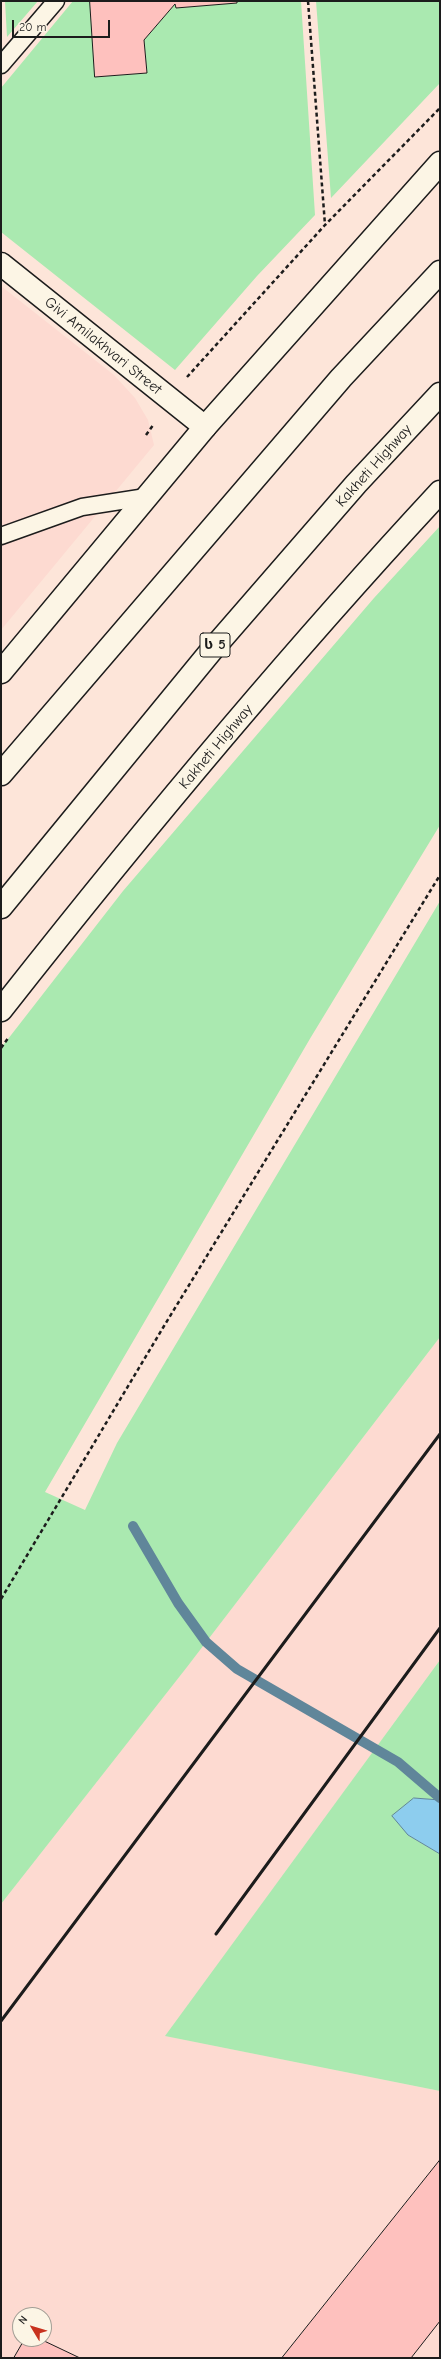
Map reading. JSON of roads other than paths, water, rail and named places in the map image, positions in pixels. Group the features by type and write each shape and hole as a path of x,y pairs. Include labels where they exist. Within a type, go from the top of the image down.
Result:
{"main road":[{"path":"1,672 205,427 440,163"},
{"name":"Givi Amilakhvari Street","path":"1,264 205,427"},
{"path":"1,774 341,378 440,272"},
{"name":"Kakheti Highway","path":"1,906 210,650 356,484 440,394"},
{"name":"Kakheti Highway","path":"1,1010 114,868 222,740 346,594 440,492"}],"lane":[{"path":"1,65 56,1"},
{"path":"1,536 82,507 146,497"}],"water":[{"path":"414,1798 440,1800 440,1854 408,1835 392,1816"}],"waterway":[{"path":"133,1526 178,1603 206,1642 237,1669 398,1762 440,1798"}],"railway":[{"path":"1,2021 440,1434"},
{"path":"216,1934 440,1628"}]}
